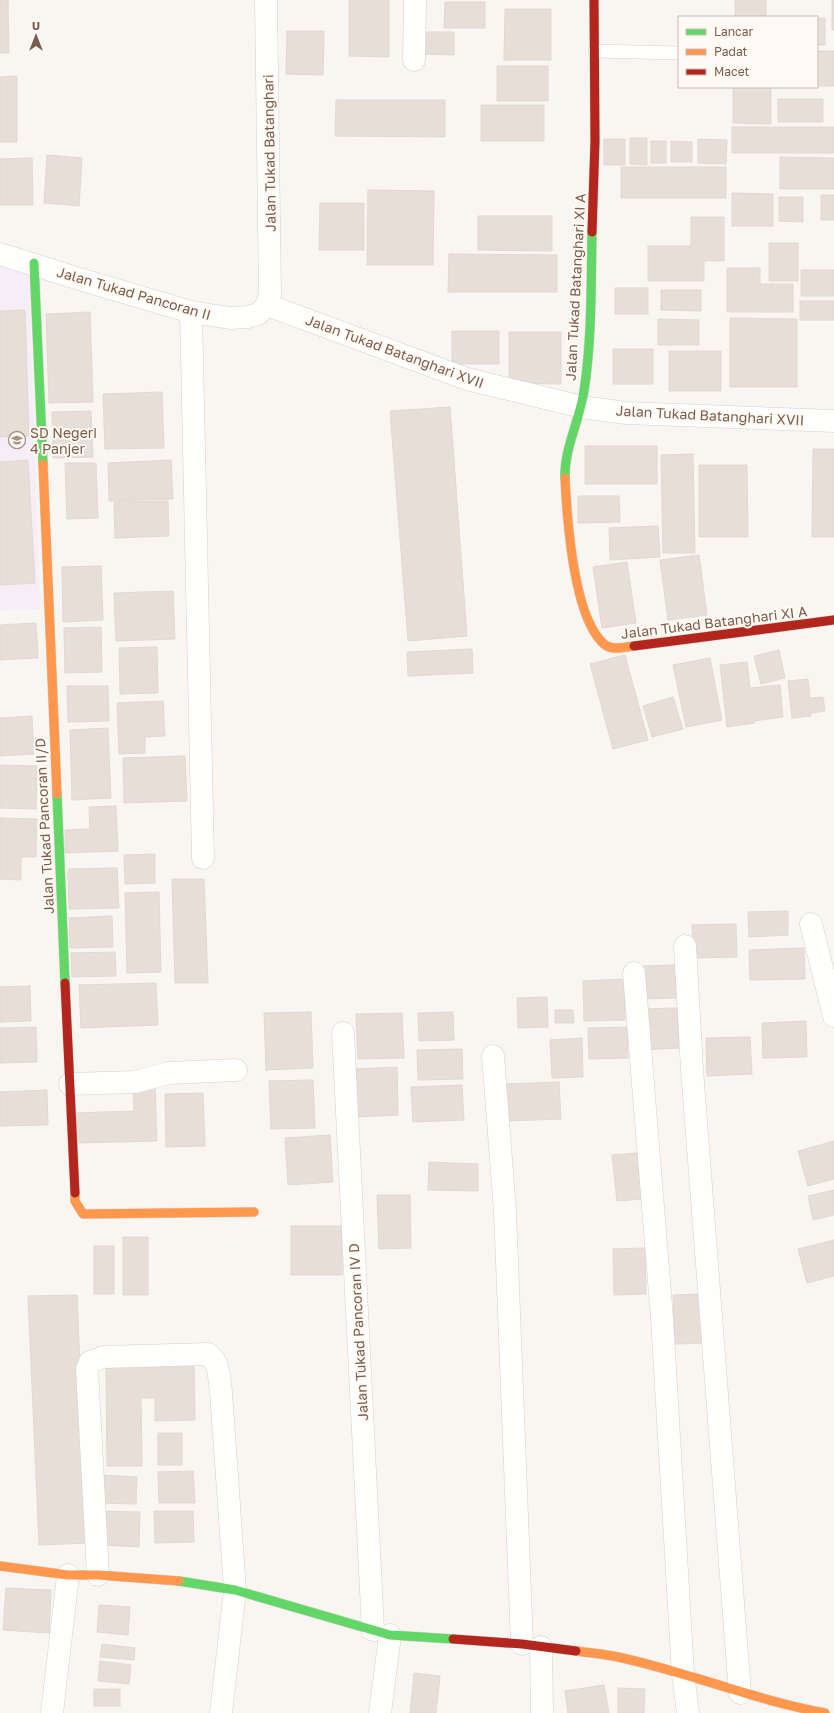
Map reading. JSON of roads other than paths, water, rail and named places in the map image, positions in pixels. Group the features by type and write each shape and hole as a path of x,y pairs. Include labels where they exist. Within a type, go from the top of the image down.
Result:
{"street":[{"name":"Jalan Tukad Batanghari","path":"266,0 270,203 270,294 267,305"},
{"path":"414,60 415,0"},
{"name":"Jalan Tukad Batanghari XI A","path":"594,0 595,141 588,357 582,407 573,430 565,469 570,541 580,591 589,624 605,645 615,648 660,644 834,620"},
{"name":"Jalan Tukad Pancoran II","path":"0,254 34,263 86,281 191,312 230,318 248,317 258,314 267,305"},
{"name":"Jalan Tukad Pancoran II/D","path":"34,263 75,1201 83,1214 95,1215 254,1212"},
{"name":"Jalan Tukad Batanghari XVII","path":"267,305 467,379 582,407 626,413 834,421"},
{"path":"191,312 203,858"},
{"path":"811,924 834,1016"},
{"path":"686,946 692,1069 740,1693"},
{"path":"634,973 662,1318 683,1674 688,1713"},
{"name":"Jalan Tukad Pancoran IV D","path":"343,1033 382,1633 380,1713"},
{"path":"493,1056 505,1211 532,1645 542,1713"},
{"path":"70,1084 135,1082 169,1073 236,1070"},
{"path":"98,1575 87,1369 90,1362 104,1357 208,1354 214,1358 217,1365 221,1392 235,1590 221,1713"},
{"path":"0,1566 68,1575 98,1575 186,1581 235,1590 382,1633 532,1645 617,1657 683,1674 793,1710 825,1713"},
{"path":"52,1713 68,1575"}],"lane":[{"path":"595,51 678,53"}],"place":[{"name":"SD Negeri 4 Panjer","path":"17,440"}]}
